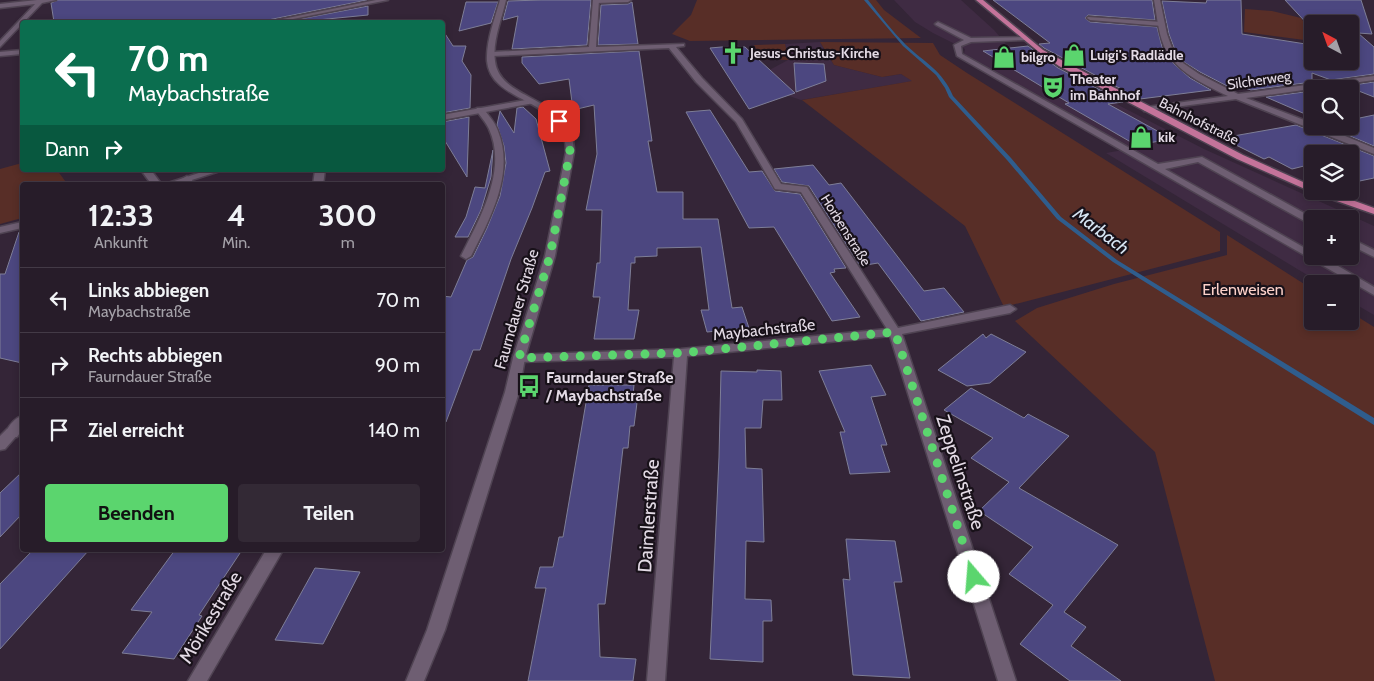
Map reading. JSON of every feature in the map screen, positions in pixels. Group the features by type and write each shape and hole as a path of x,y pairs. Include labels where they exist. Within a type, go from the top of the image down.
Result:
{"main road":[{"name":"Bahnhofstraße","path":"979,0 1041,52 1062,64 1240,157 1304,185"},
{"path":"1341,200 1374,212"}],"street":[{"path":"0,6 53,0"},
{"path":"281,20 385,0"},
{"name":"Faurndauer Straße","path":"415,681 439,620 512,392 519,358 550,256 570,152 569,136 561,123 546,110 506,85 494,73 491,61 503,0"},
{"path":"592,50 596,1 628,0"},
{"path":"1156,0 1170,52 1188,69 1211,84 1237,96 1304,122"},
{"path":"22,20 38,2"},
{"path":"1090,18 1162,24"},
{"path":"0,45 20,22"},
{"path":"938,24 970,40"},
{"path":"1025,38 970,40 957,45 959,55 1304,251"},
{"name":"Horbenstraße","path":"670,46 699,80 739,121 778,187 804,189 895,332"},
{"path":"492,54 682,46"},
{"path":"0,54 20,52"},
{"name":"Silcherweg","path":"1147,109 1371,79"},
{"path":"445,117 531,100"},
{"path":"466,256 497,188 499,154 495,131 480,110"},
{"path":"1334,135 1374,152"},
{"path":"1159,167 1199,159 1304,217"},
{"path":"188,182 213,172"},
{"path":"0,230 20,225"},
{"path":"1359,246 1374,254"},
{"path":"1328,265 1374,292"},
{"name":"Maybachstraße","path":"519,358 681,353 895,332 1010,309"},
{"name":"Zeppelinstraße","path":"895,332 1007,681"},
{"name":"Daimlerstraße","path":"656,681 681,353"},
{"path":"0,445 17,433"},
{"name":"Mörikestraße","path":"197,681 274,552"}],"shaded area":[{"path":"894,0 961,0 994,30 1006,44 1204,149 1304,194 1304,200 1317,200 1339,210 1304,210 1304,265 1359,265 1359,219 1374,226 1374,315 1359,306 1359,275 1307,275 1106,153 1123,150 969,58 964,54 965,49 915,22"},
{"path":"820,42 834,65 882,77 901,74 913,81 801,100 747,82 788,60 785,44"}],"green space":[{"path":"697,0 876,0 884,10 921,38 690,41 672,34 691,15"},
{"path":"1245,9 1272,11 1301,18 1304,23 1304,40 1244,32"},
{"path":"820,42 933,43 940,55 967,73 1220,232 1220,251 1004,307 965,226 802,100 912,81 901,74 882,77 834,65"},
{"path":"785,44 789,60 755,59 758,52 754,45"},
{"path":"20,164 20,172 58,172 66,182 20,182 20,219 0,224 0,169"},
{"name":"Erlenweisen","path":"1227,235 1304,284 1304,330 1359,330 1359,318 1374,327 1374,681 1215,681 1155,452 1015,321 1037,308 1114,284 1227,255"}],"building":[{"path":"58,0 367,0 268,20 54,20 51,3"},
{"path":"591,0 587,45 512,49 518,16 503,20 508,1"},
{"path":"993,0 1152,0 1155,20 1088,15 1085,18 1090,22 1157,27 1162,47 1174,64 1190,78 1211,90 1140,99 1044,48 1039,44 1050,43"},
{"path":"1207,0 1241,0 1242,34 1304,44 1304,70 1359,70 1359,34 1374,47 1374,74 1331,80 1312,73 1312,80 1304,80 1304,83 1251,90 1239,86 1229,87 1184,62 1175,50 1169,34 1162,1 1206,3"},
{"path":"1285,0 1361,0 1372,34 1359,33 1359,15 1304,15 1304,20"},
{"path":"466,2 498,2 491,23 459,31"},
{"path":"632,2 638,44 598,45 601,5 628,4"},
{"path":"368,6 368,15 295,20"},
{"path":"445,34 453,46 466,46 462,61 471,75 470,108 445,112"},
{"path":"1028,46 1058,68 1123,102 1108,104 1172,139 1136,145 1065,104 1069,103 983,51"},
{"path":"745,47 795,93 749,109 710,48"},
{"path":"639,51 652,141 648,141 657,192 683,192 683,219 718,219 732,308 742,307 749,328 707,332 701,310 709,310 701,247 657,248 657,256 635,257 635,263 631,263 628,310 639,310 634,339 594,339 600,297 593,297 597,263 600,263 602,210 586,210 597,154 594,105 573,110 569,79 539,84 522,63 522,57"},
{"path":"794,63 824,64 826,81 796,92"},
{"path":"1374,82 1374,97 1359,91 1359,84"},
{"path":"1304,92 1304,114 1266,97"},
{"path":"523,107 536,119 550,171 545,172 511,259 480,350 473,350 445,422 445,296 451,297 467,260 473,257 500,196 506,163 504,146 497,125 500,111 514,133 517,108"},
{"path":"710,110 749,172 762,171 775,191 800,194 846,268 834,269 835,272 830,273 860,317 832,321 774,227 749,228 686,112"},
{"path":"1374,115 1374,146 1348,135 1359,135 1359,118"},
{"path":"469,117 467,177 445,141 445,121"},
{"path":"1296,125 1304,128 1304,135 1321,135 1346,145 1304,145 1304,166 1292,169 1269,157 1264,159 1222,138"},
{"path":"493,150 491,177 481,210 468,237 455,237 466,217 475,187 485,188"},
{"path":"1359,150 1374,156 1374,178 1359,181"},
{"path":"813,165 829,185 841,183 924,291 944,288 964,312 921,321 878,263 860,266 809,186 782,182 774,169"},
{"path":"20,232 20,363 0,358 0,274 5,274"},
{"path":"983,334 986,338 991,334 1026,352 990,383 967,386 938,370"},
{"path":"871,365 886,395 871,397 887,445 881,445 890,472 850,474 840,432 845,432 819,371"},
{"path":"757,370 781,371 782,400 763,400 761,428 745,428 746,468 762,469 764,542 746,541 745,599 771,600 772,621 763,621 763,662 710,659 721,371 757,372"},
{"path":"589,385 634,385 633,395 638,395 634,426 630,426 628,448 623,448 605,604 598,604 600,657 636,659 633,681 528,681 546,588 535,588 540,567 553,567 559,537 563,537"},
{"path":"971,388 1024,418 1028,414 1069,436 1019,488 1118,545 1064,612 1086,627 1071,646 1121,681 1070,681 1020,644 1053,605 1009,574 1033,547 979,511 1009,482 971,458 993,438 944,410"},
{"path":"20,474 20,516 0,537 0,493"},
{"path":"846,539 895,541 902,582 894,582 910,678 853,675 843,579 850,580"},
{"path":"31,552 87,552 0,649 0,584"},
{"path":"174,552 241,552 199,615 202,616 174,659 122,653 152,612 131,610"},
{"path":"315,568 360,572 323,644 275,640"}],"waterway":[{"name":"Marbach","path":"866,0 904,45 943,80 951,96 1009,159 1059,218 1115,261 1374,422"}],"place":[{"name":"Jesus-Christus-Kirche","path":"733,53"},
{"name":"Luigi's Radlädle","path":"1074,55"},
{"name":"bilgro","path":"1004,57"},
{"name":"Theater im Bahnhof","path":"1053,87"},
{"name":"kik","path":"1141,137"},
{"name":"Faurndauer Straße / Maybachstraße","path":"529,386"}],"route":[{"path":"559,121 569,136 570,152 550,256 519,358 681,353 895,332 974,577"}]}
